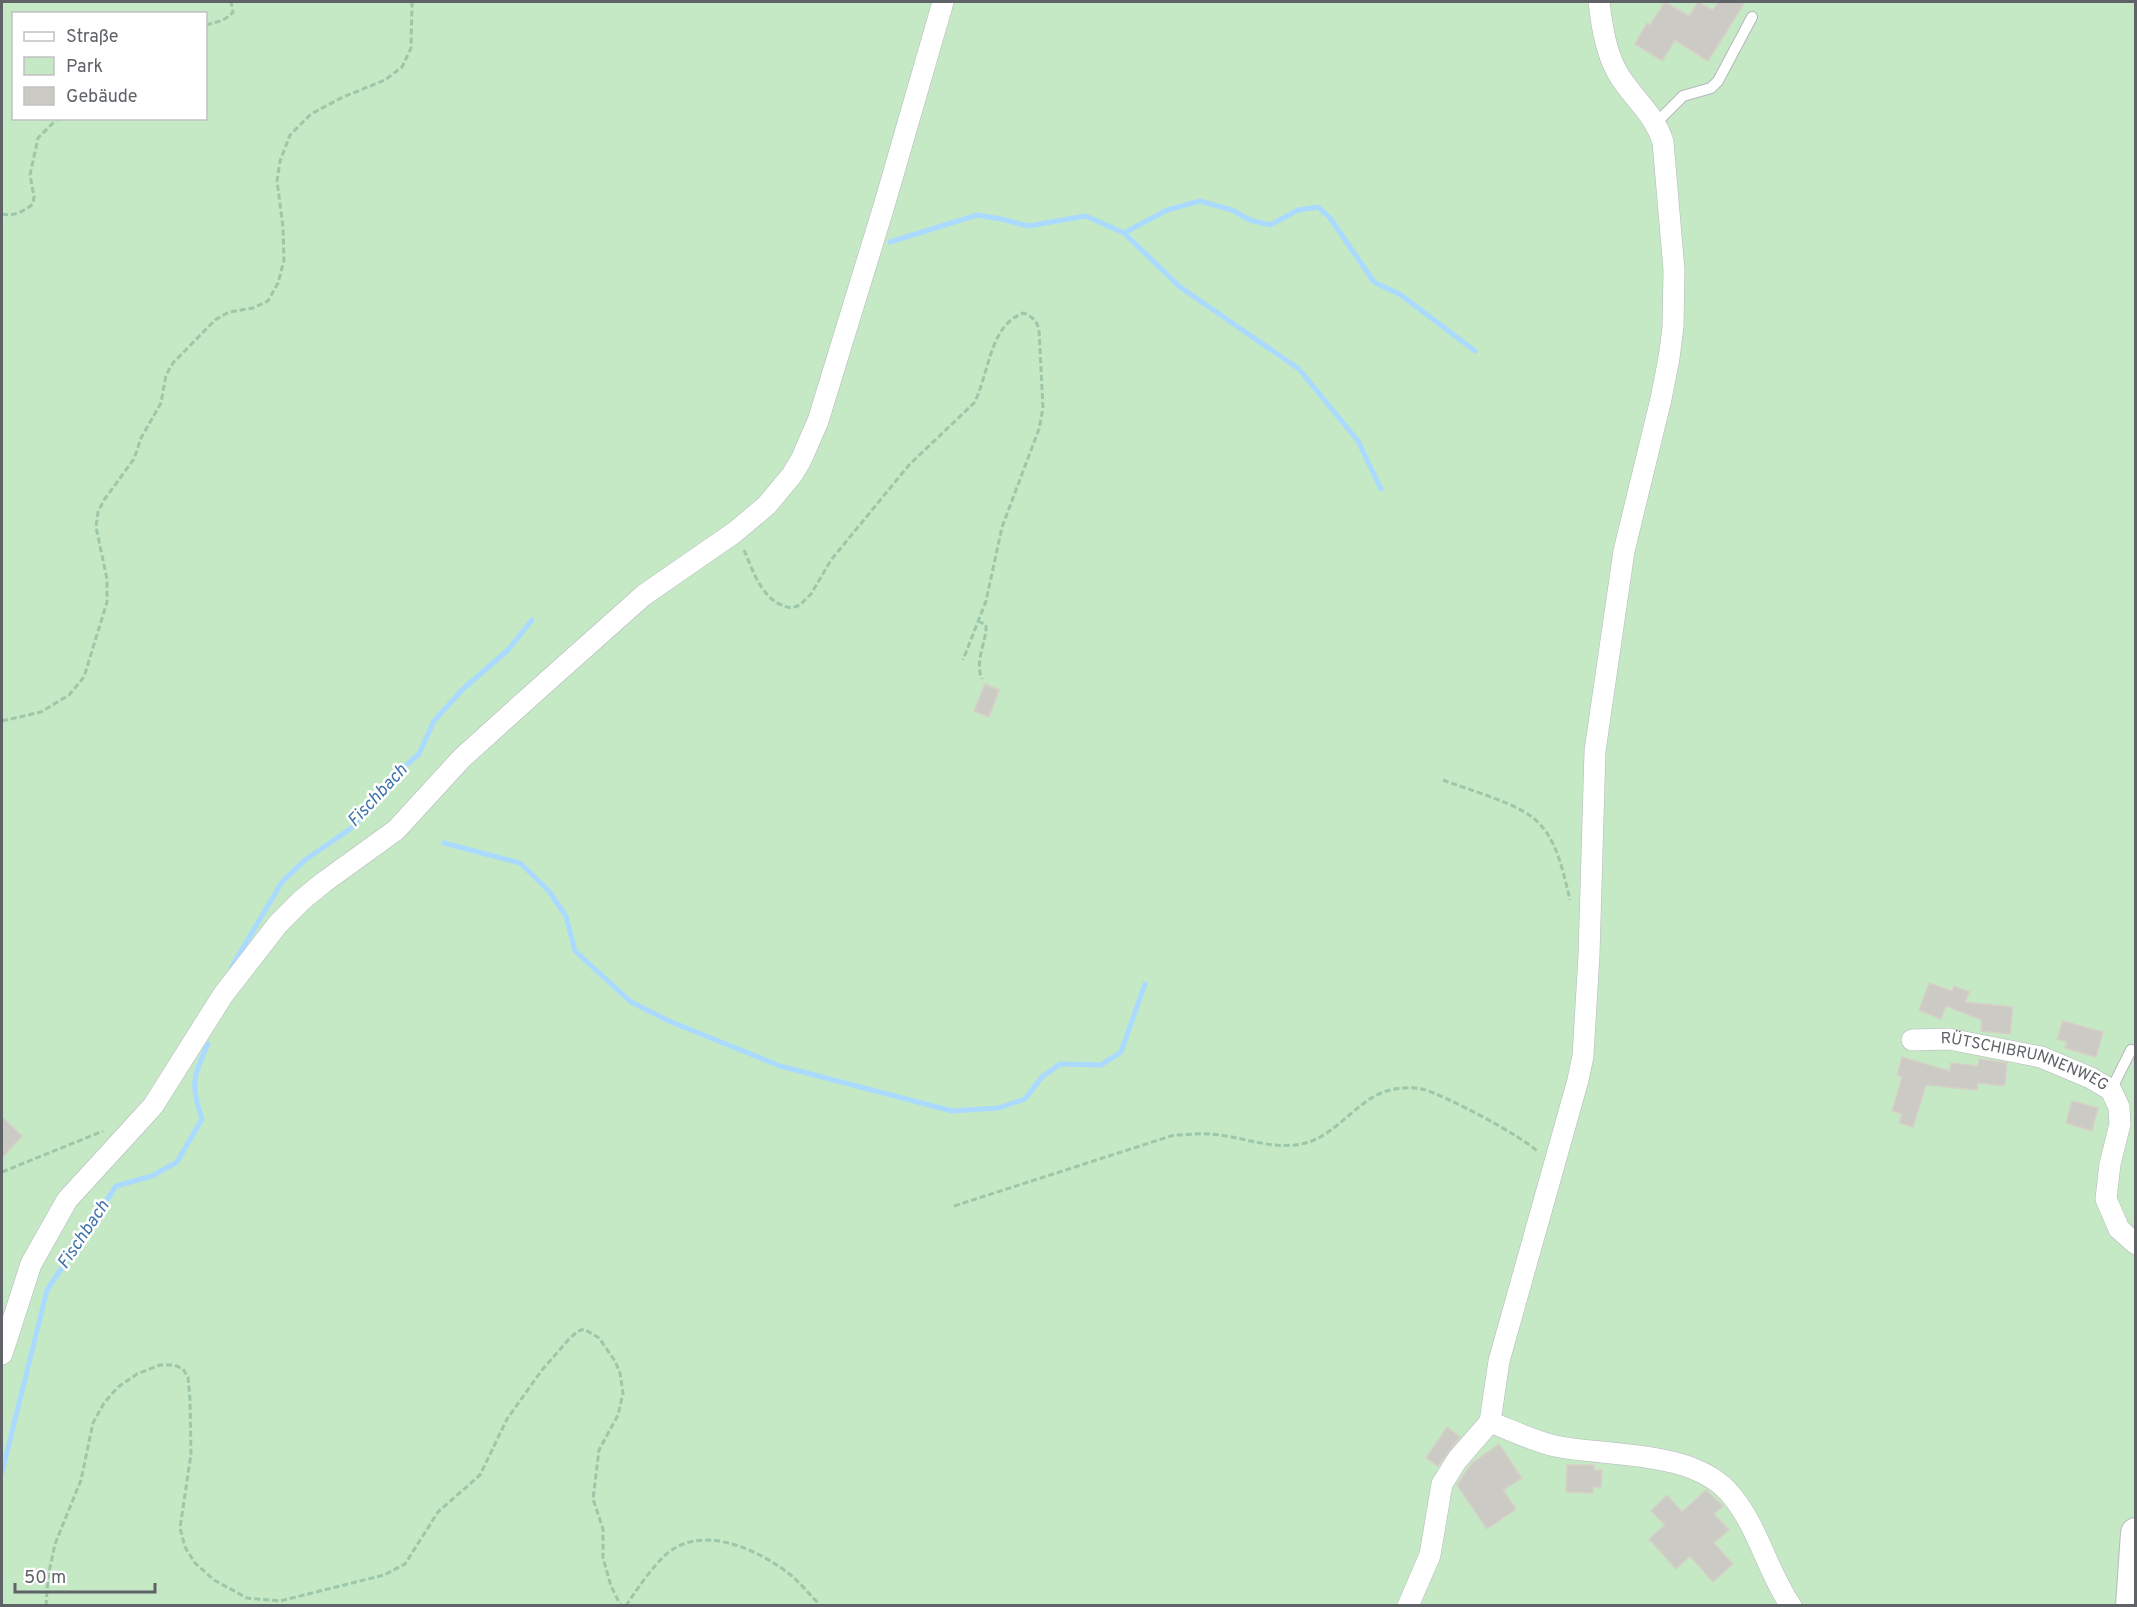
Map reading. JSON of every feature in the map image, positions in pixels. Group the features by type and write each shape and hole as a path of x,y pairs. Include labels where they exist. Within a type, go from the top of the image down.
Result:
{"street":[{"path":"2,1354 31,1264 48,1231 79,1185 153,1106 223,995 278,924 324,882 396,830 462,758 627,609 735,532 780,490 801,460 810,443 884,206 943,2"},
{"path":"1408,1605 1430,1555 1442,1484 1457,1460 1490,1422 1499,1361 1578,1080 1585,1031 1595,752 1624,551 1663,389 1672,327 1674,270 1663,142 1656,123 1628,88 1613,62 1602,23 1599,2"},
{"name":"RÜTSCHIBRUNNENWEG","path":"1912,1040 1949,1039 2041,1058 2091,1078 2111,1090 2120,1107 2120,1124 2110,1164 2106,1199 2119,1229 2136,1244"},
{"path":"1490,1422 1553,1445 1653,1458 1710,1476 1724,1486 1740,1507 1791,1605"},
{"path":"2131,1605 2136,1533"}],"lane":[{"path":"1656,123 1683,96 1711,88 1718,81 1752,17"},
{"path":"2111,1090 2131,1050 2136,1051"}],"path":[{"path":"207,25 230,17 233,12 231,2"},
{"path":"2,721 41,712 69,694 84,677 107,602 107,579 96,527 98,512 134,459 141,438 160,403 166,375 173,363 216,320 229,312 253,308 268,301 278,283 284,260 283,227 277,181 280,161 290,135 311,114 343,97 385,80 402,67 411,48 412,2"},
{"path":"2,214 10,216 33,204 30,175 38,138 56,120"},
{"path":"735,532 769,598 783,607 792,608 806,600 831,560 891,486 909,465 974,403 980,392 993,346 1006,324 1024,313 1037,322 1039,330 1043,408 1039,429 1002,527 986,601 963,660"},
{"path":"978,621 986,625 987,629 983,638 980,661 982,679"},
{"path":"1443,780 1514,807 1533,817 1553,844 1570,903"},
{"path":"954,1206 1174,1136 1210,1134 1275,1145 1304,1144 1316,1140 1363,1103 1379,1094 1409,1087 1440,1096 1525,1142 1534,1148 1553,1170"},
{"path":"2,1172 110,1128 127,1133"},
{"path":"46,1605 48,1577 55,1544 81,1480 93,1423 104,1403 118,1387 137,1374 160,1365 174,1365 183,1369 188,1377 191,1454 180,1528 185,1546 195,1563 214,1580 247,1598 280,1601 384,1575 405,1564 438,1512 480,1475 507,1419 542,1370 569,1339 584,1329 599,1338 615,1361 620,1372 623,1393 618,1414 599,1450 593,1499 603,1529 603,1558 611,1586 621,1605"},
{"path":"626,1605 634,1592 669,1552 686,1543 709,1539 732,1543 758,1555 790,1575 821,1605"}],"green space":[{"path":"2,2 2135,2 2135,1605 2,1606"}],"building":[{"path":"1665,2 1689,16 1698,2 1713,10 1718,2 1745,2 1708,61 1675,40 1662,61 1635,44 1647,23 1650,25"},
{"path":"985,684 999,690 989,717 974,711"},
{"path":"1929,983 1952,991 1954,986 1970,992 1965,1002 2013,1007 2010,1034 1981,1031 1982,1020 1946,1006 1941,1019 1919,1010"},
{"path":"2063,1021 2103,1032 2096,1057 2065,1048 2067,1042 2057,1039"},
{"path":"1902,1057 1950,1071 1951,1063 1978,1066 1979,1059 2007,1063 2005,1086 1978,1083 1977,1090 1926,1085 1913,1127 1899,1123 1902,1114 1892,1111 1902,1077 1897,1075"},
{"path":"2072,1101 2098,1108 2092,1131 2066,1123"},
{"path":"2,1117 22,1136 2,1158"},
{"path":"1447,1427 1460,1437 1438,1466 1426,1458"},
{"path":"1499,1444 1522,1478 1503,1490 1516,1509 1487,1529 1457,1485 1471,1464"},
{"path":"1567,1465 1594,1465 1594,1470 1602,1470 1601,1487 1593,1487 1593,1493 1566,1492"},
{"path":"1706,1490 1723,1506 1714,1514 1729,1530 1714,1543 1733,1564 1713,1582 1690,1556 1676,1569 1649,1539 1665,1525 1651,1511 1667,1495 1682,1512"}],"waterway":[{"path":"1124,233 1167,210 1200,201 1232,210 1250,220 1270,225 1298,210 1318,207 1330,218 1374,282 1401,295 1475,351"},
{"path":"890,242 977,215 1028,226 1086,216 1124,233 1180,287 1299,369 1358,441 1381,489"},
{"name":"Fischbach","path":"231,968 282,882 305,860 353,827 397,773 419,754 434,721 463,689 508,650 532,620"},
{"path":"444,843 520,863 548,890 566,916 575,951 631,1002 669,1021 780,1066 952,1111 998,1108 1025,1099 1042,1077 1060,1064 1101,1065 1121,1052 1145,984"},
{"name":"Fischbach","path":"2,1472 47,1290 116,1186 152,1176 177,1162 202,1119 196,1097 195,1081 199,1064 208,1044"}]}
